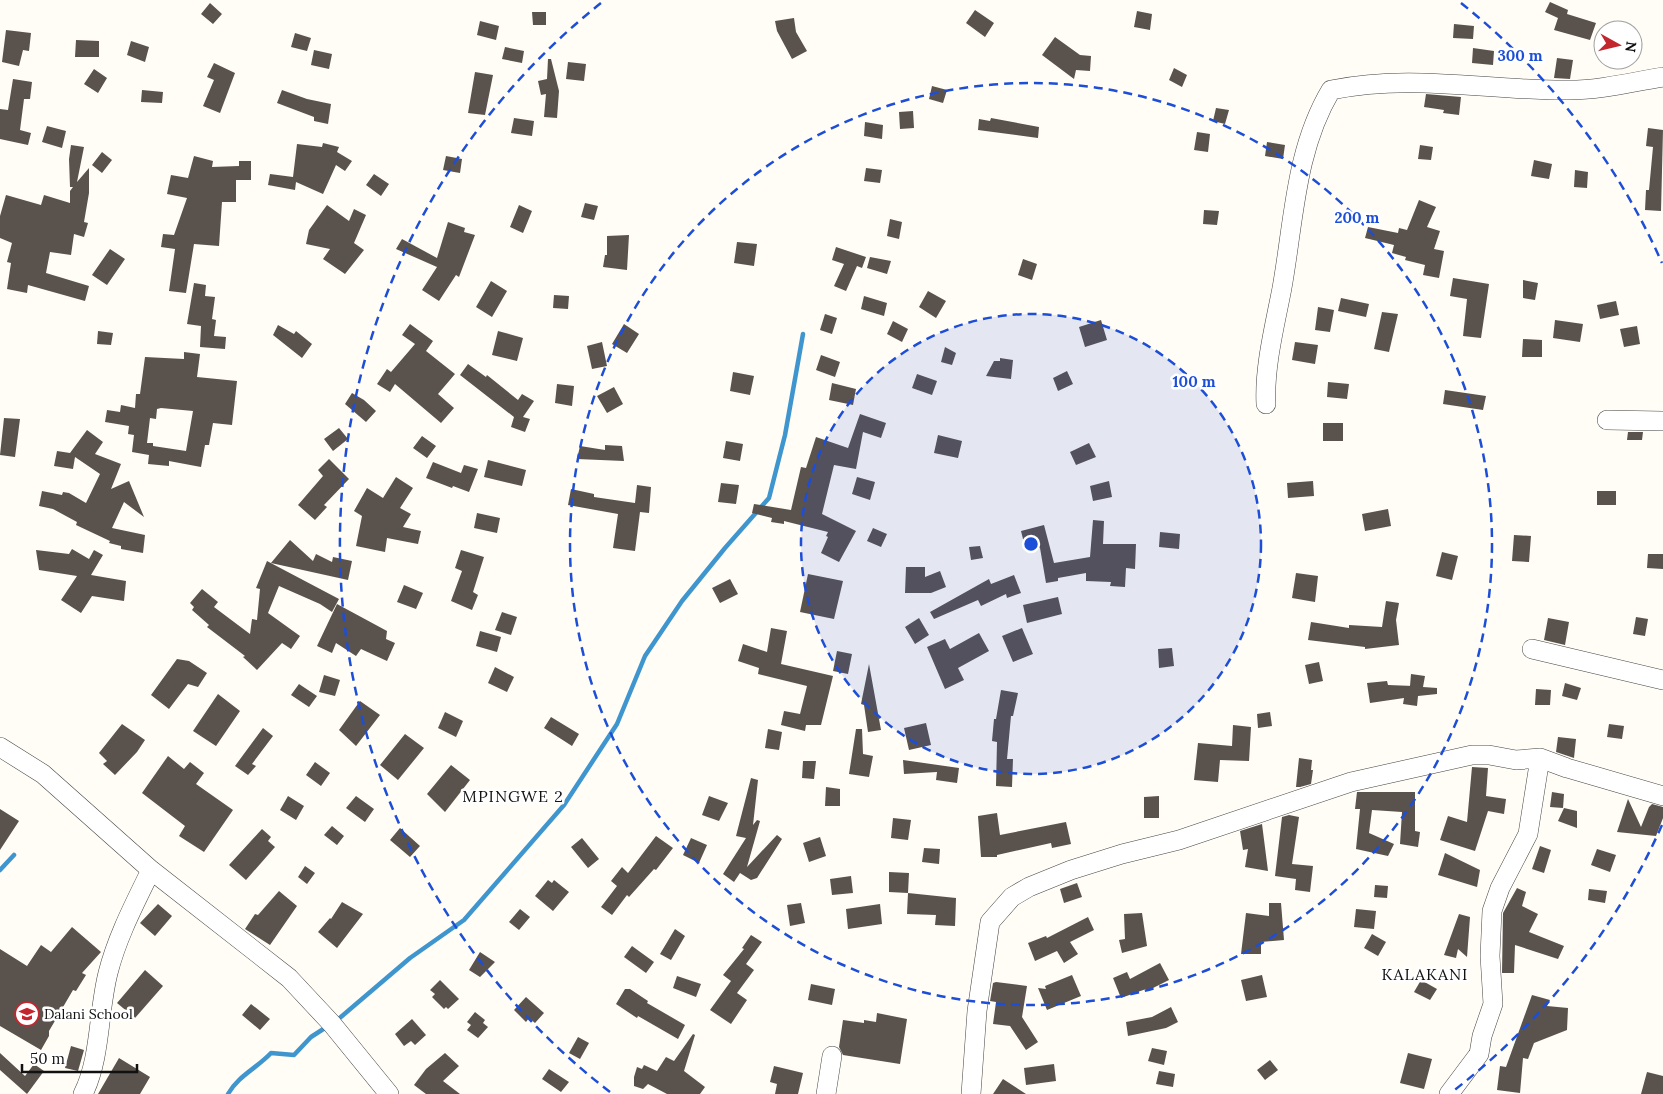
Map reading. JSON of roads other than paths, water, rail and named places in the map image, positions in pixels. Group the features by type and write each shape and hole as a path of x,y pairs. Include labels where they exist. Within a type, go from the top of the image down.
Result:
{"street":[{"path":"1266,404 1265,377 1274,334 1299,172 1315,122 1331,90 1375,82 1404,81 1570,90 1663,77"},
{"path":"1607,420 1663,421"},
{"path":"1532,648 1663,680"},
{"path":"0,747 44,774 152,870 289,978 332,1024 389,1094"},
{"path":"971,1094 977,1011 990,922 1012,897 1028,887 1071,870 1122,854 1179,840 1351,782 1472,755 1489,755 1516,760 1540,758 1567,768 1663,796"},
{"path":"1449,1094 1479,1054 1482,1036 1488,1023 1493,1004 1490,956 1492,911 1500,888 1528,834 1540,758"},
{"path":"83,1094 93,1062 108,972 131,911 152,870"},
{"path":"826,1094 832,1056"}],"waterway":[{"path":"335,1022 410,958 464,920 564,805 617,724 645,656 682,601 769,498 785,435 803,334"},
{"path":"0,870 14,855"},
{"path":"228,1094 242,1077 271,1053 294,1055 311,1037 328,1026"}],"place":[{"name":"Dalani School","path":"27,1014"}],"district":[{"name":"MPINGWE 2","path":"513,796"},
{"name":"KALAKANI","path":"1425,974"}]}
